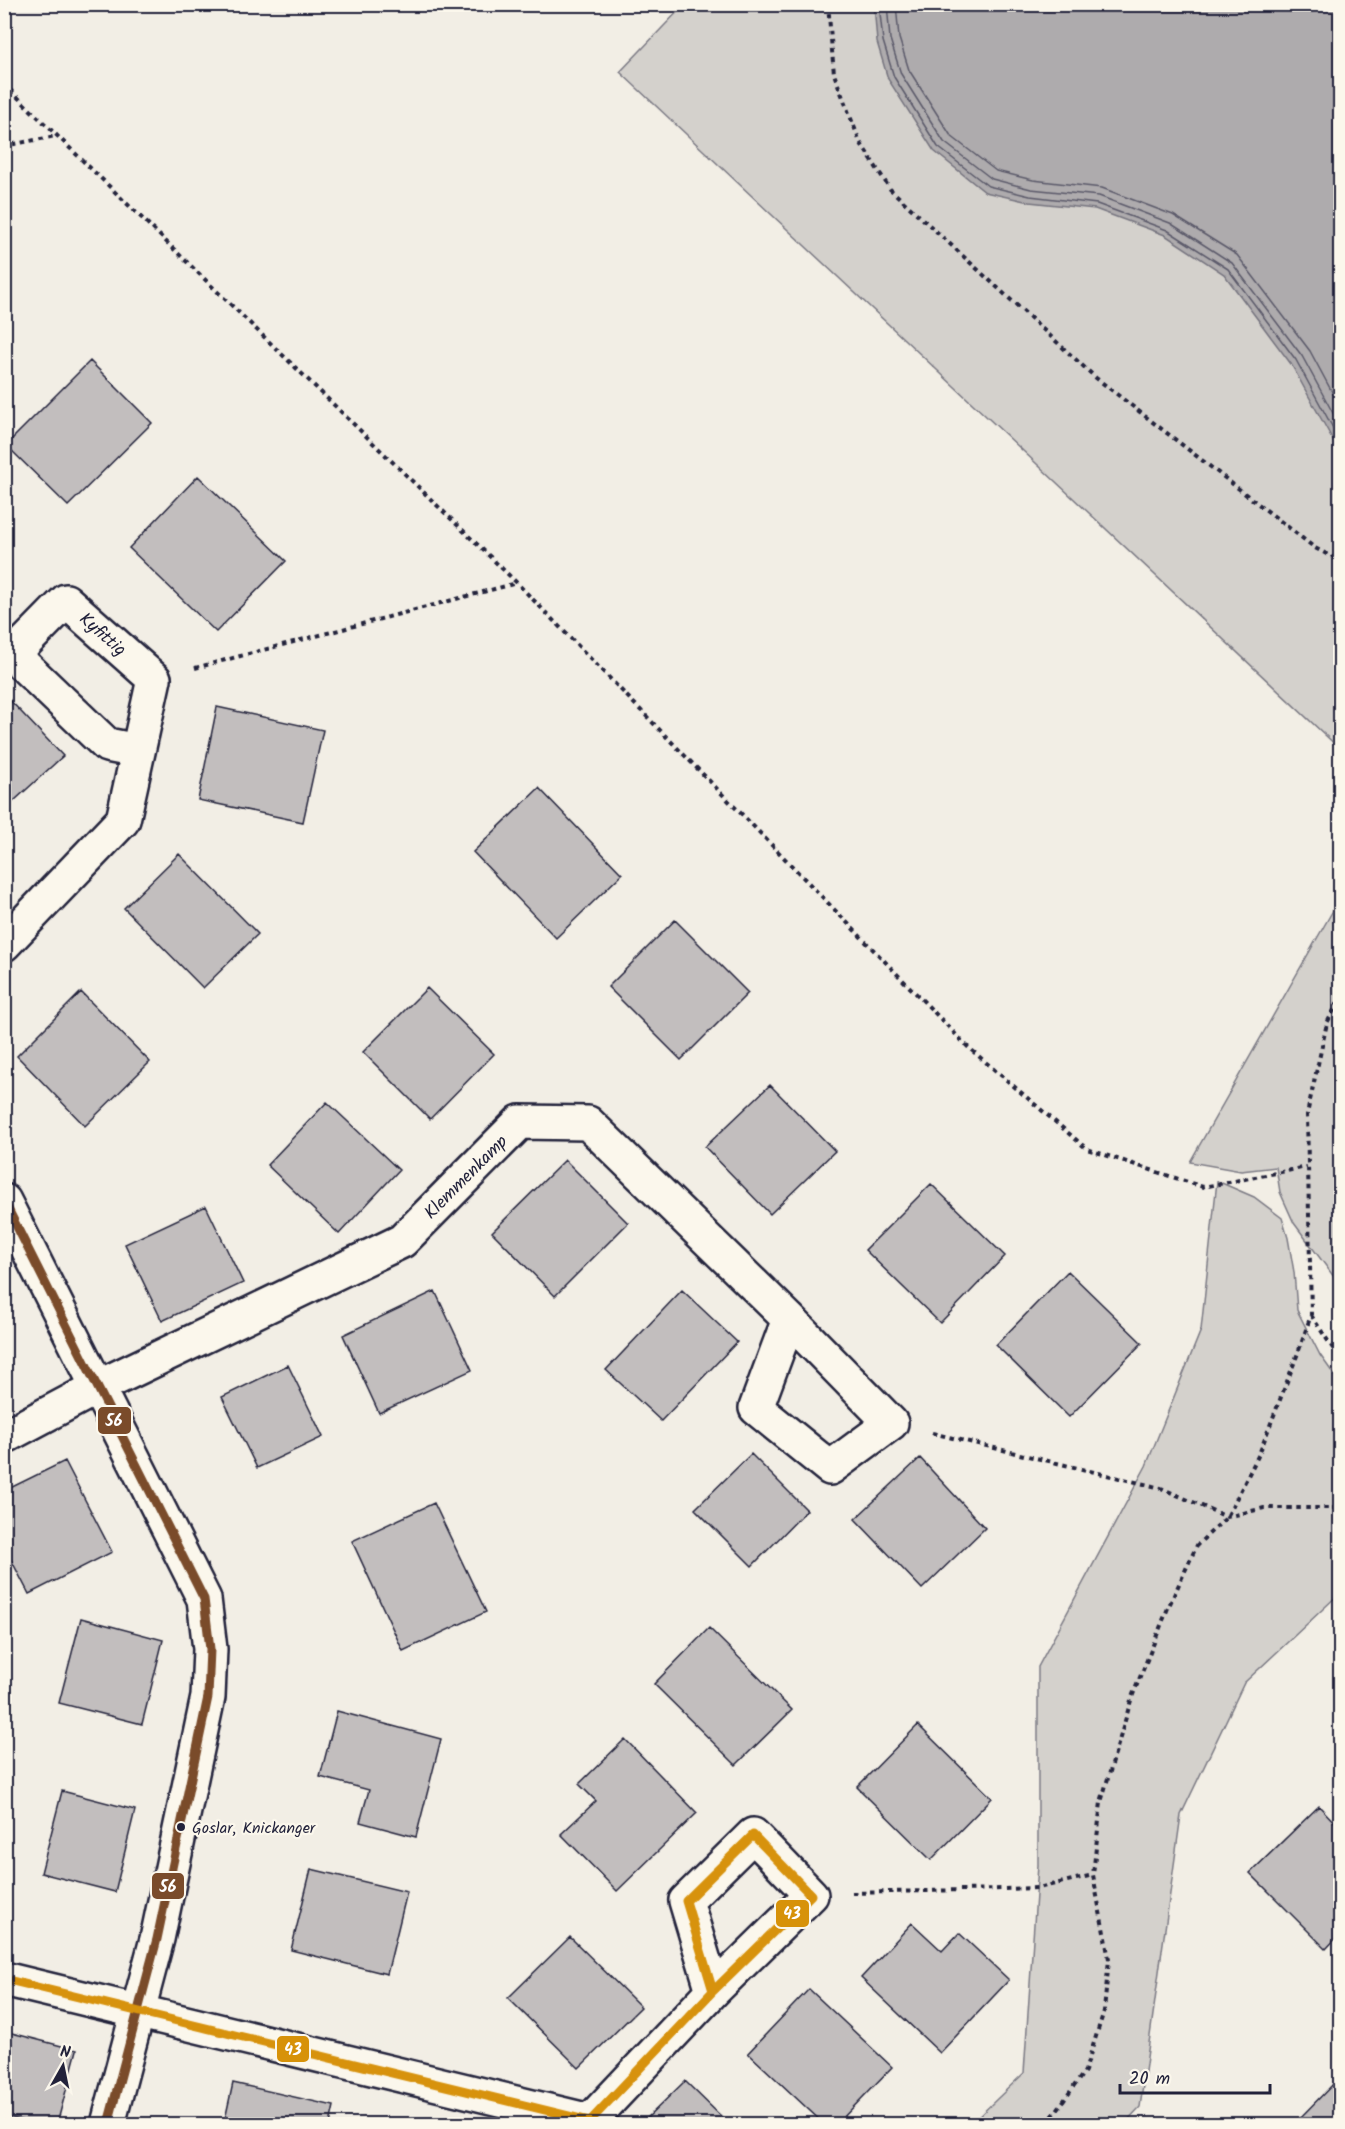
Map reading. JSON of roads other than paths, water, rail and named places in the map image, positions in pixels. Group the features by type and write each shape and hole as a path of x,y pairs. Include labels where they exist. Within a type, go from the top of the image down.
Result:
{"street":[{"name":"Kyfittig","path":"66,601 154,679 138,751 107,745 13,655 66,601"},
{"path":"4,944 123,820 138,751"},
{"name":"Klemmenkamp","path":"4,1437 98,1387 402,1241 520,1122 588,1123 789,1319 891,1423 830,1468 756,1408 789,1319"},
{"path":"4,1201 204,1599 210,1649 206,1708 157,1939 136,2011 108,2124"},
{"path":"4,1979 590,2121 713,1991 811,1895 753,1835 686,1901 713,1991"}],"water":[{"path":"874,4 1340,5 1340,453 1291,364 1224,274 1165,235 1095,209 1029,202 985,192 934,151 888,79 877,42"}],"place":[{"name":"Goslar, Knickanger","path":"181,1827"}]}
